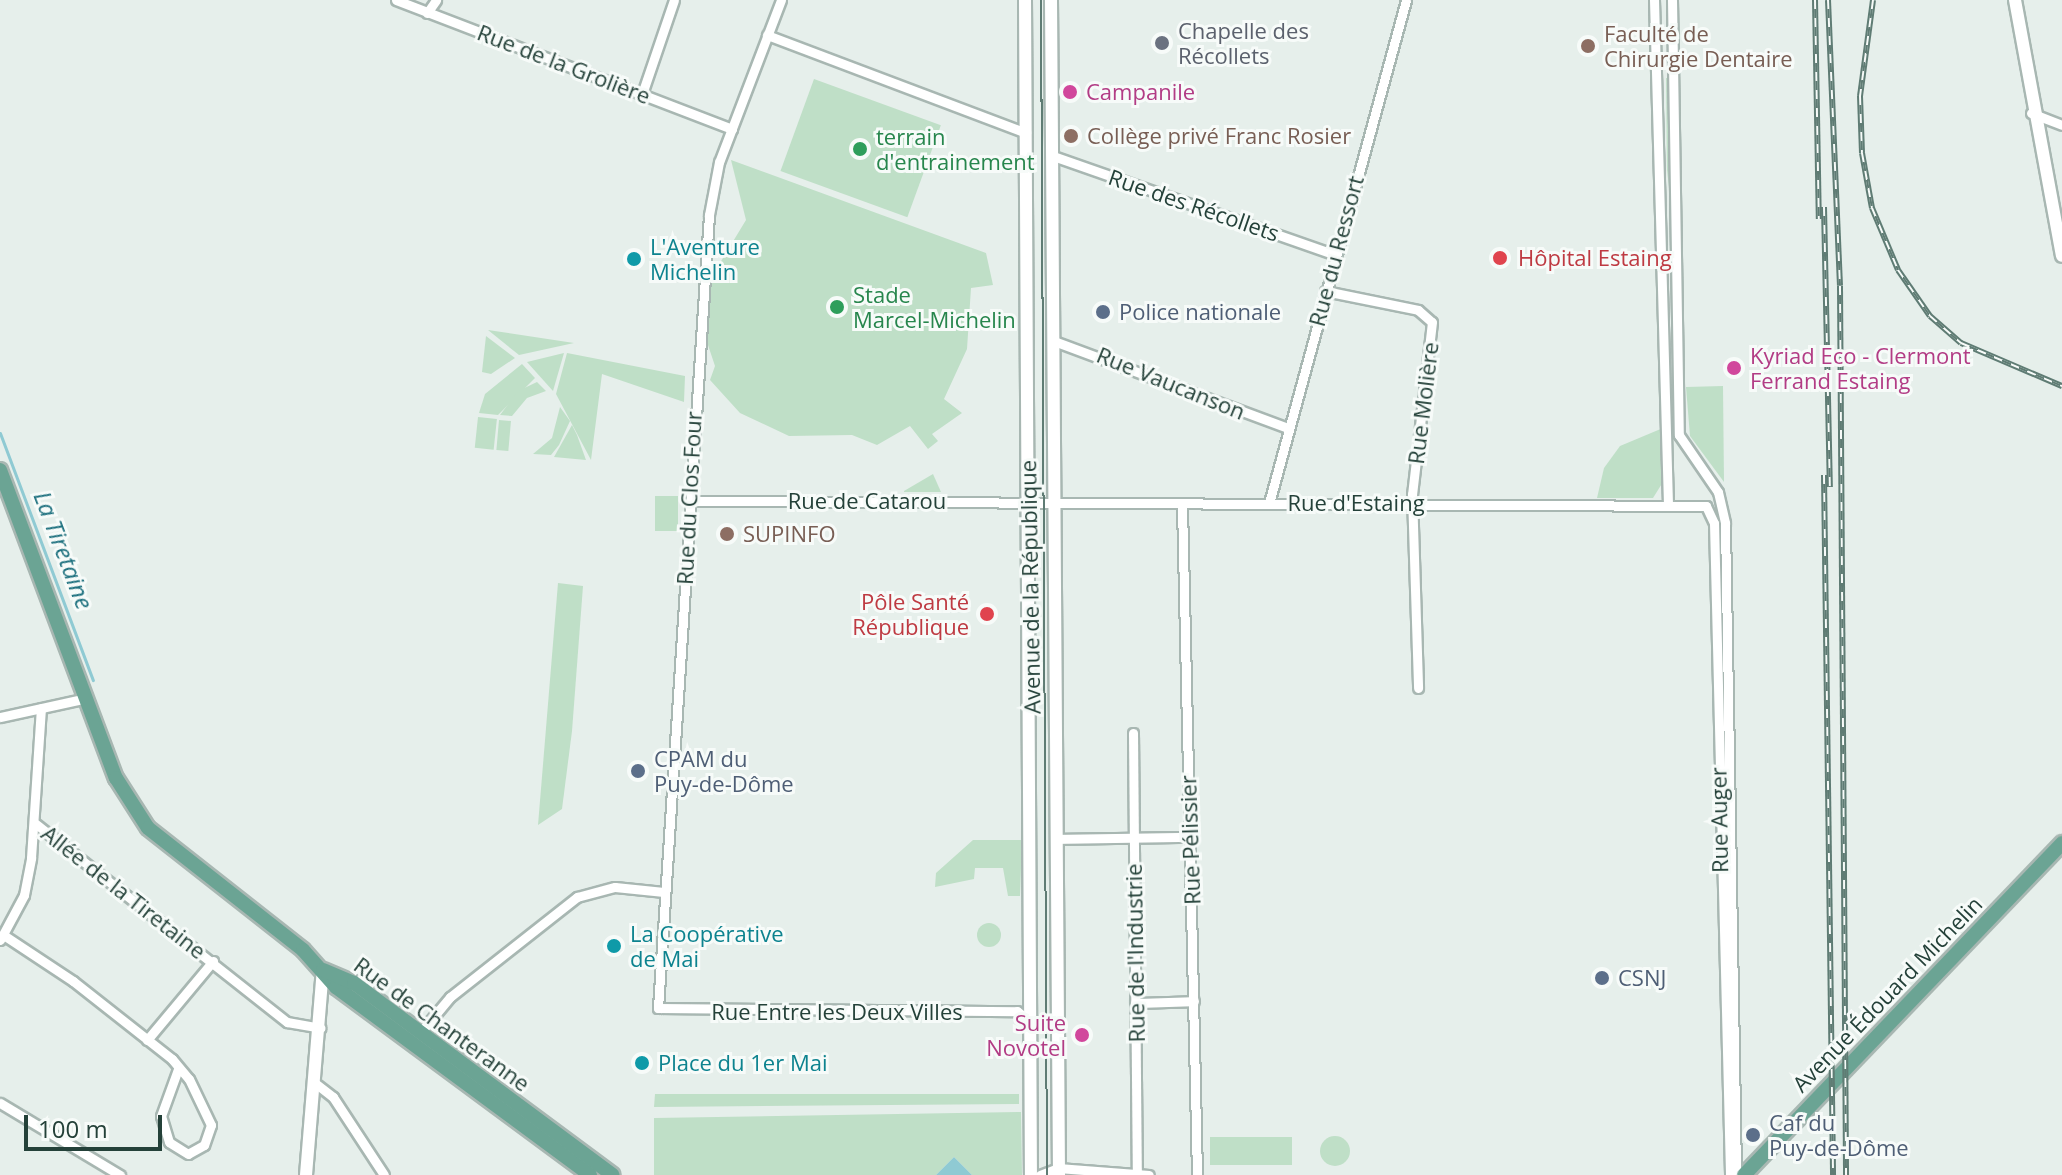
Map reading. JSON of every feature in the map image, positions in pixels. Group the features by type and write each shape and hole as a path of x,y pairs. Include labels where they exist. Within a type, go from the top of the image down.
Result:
{"main road":[{"name":"Avenue de la République","path":"1025,0 1031,1175"},
{"name":"Avenue de la République","path":"1051,0 1054,341 1050,503 1058,1172"},
{"path":"2015,0 2031,113 2062,256"},
{"path":"0,470 130,805 170,852 319,967"},
{"path":"0,491 109,785 140,831 180,870 319,967"},
{"name":"Avenue Édouard Michelin","path":"1744,1175 2062,843"},
{"path":"306,1175 320,1028 319,967"},
{"name":"Rue de Chanteranne","path":"319,967 423,1053 590,1175"},
{"name":"Rue de Chanteranne","path":"319,967 341,975 613,1175"}],"street":[{"name":"Rue de la Grolière","path":"396,0 732,129"},
{"path":"427,13 436,0"},
{"path":"642,94 674,0"},
{"name":"Rue du Clos Four","path":"658,1008 700,291 712,190 781,0"},
{"name":"Rue du Ressort","path":"1269,503 1406,0"},
{"path":"1654,0 1668,503"},
{"path":"1672,0 1679,435 1718,492 1725,523 1733,1175"},
{"path":"767,35 1026,133"},
{"path":"2031,113 2062,125"},
{"name":"Rue des Récollets","path":"1053,156 1335,255"},
{"name":"Rue Molière","path":"1325,291 1430,316 1413,503"},
{"name":"Rue Vaucanson","path":"1054,341 1288,428"},
{"name":"Rue de Catarou","path":"690,501 1050,503"},
{"name":"Rue d'Estaing","path":"1050,503 1668,503"},
{"path":"1413,503 1418,688"},
{"name":"Rue Auger","path":"1668,503 1704,505 1714,523 1733,1175"},
{"name":"Rue Pélissier","path":"1182,504 1197,1175"},
{"path":"0,717 78,700"},
{"path":"41,708 36,824 24,895 3,938 147,1040 178,1069 211,1125 204,1145 188,1154 169,1142 161,1116 178,1069"},
{"name":"Rue de l'Industrie","path":"1133,733 1137,1174"},
{"name":"Allée de la Tiretaine","path":"36,824 287,1022 320,1028"},
{"path":"1056,839 1190,837"},
{"path":"420,1033 459,990 577,897 615,887 664,892"},
{"name":"Allée de la Tiretaine","path":"147,1040 213,961"},
{"path":"1030,998 1017,1011 1030,1022"},
{"path":"1135,1003 1194,1001"},
{"name":"Rue Entre les Deux Villes","path":"658,1008 1017,1011"},
{"path":"399,1032 420,1033"},
{"path":"420,1033 423,1053"},
{"path":"315,1083 333,1097 384,1175"},
{"path":"0,1103 120,1175"},
{"path":"1040,1175 1058,1172 1149,1175"}],"green space":[{"path":"1666,78 1669,78 1669,187 1667,170"},
{"path":"814,79 941,125 907,217 780,171"},
{"name":"Stade Marcel-Michelin","path":"731,160 986,253 993,285 971,288 967,349 944,399 962,413 932,434 938,441 928,449 910,426 877,445 852,435 789,436 740,413 710,380 715,366 703,330 706,286 746,220"},
{"path":"488,330 574,343 519,355"},
{"path":"486,336 515,358 491,374 482,372"},
{"path":"564,353 553,391 527,362"},
{"path":"567,353 685,376 684,402 602,374 591,460 556,394"},
{"path":"522,364 535,378 498,415 479,413 485,394"},
{"path":"537,382 546,391 527,398 512,416 500,415 518,391"},
{"path":"1723,386 1724,482 1690,436 1686,387"},
{"path":"560,407 570,421 559,445 551,455 533,454 552,438"},
{"path":"478,417 497,419 494,450 475,448"},
{"path":"499,420 511,421 508,451 496,450"},
{"path":"572,425 577,435 586,460 554,457"},
{"path":"1663,428 1663,482 1653,498 1597,498 1604,468 1620,446"},
{"path":"933,474 941,492 904,492 904,491"},
{"path":"655,496 678,496 678,531 655,531"},
{"path":"558,583 583,586 572,731 562,809 538,825"},
{"path":"973,840 1022,840 1020,896 1008,896 1003,868 975,868 974,879 935,887 936,873"},
{"path":"989,923 1000,930 1001,935 994,946 989,947 978,940 977,935 984,924"},
{"path":"655,1094 1019,1094 1019,1104 654,1107"},
{"path":"1021,1112 1022,1175 972,1175 954,1157 936,1175 654,1175 654,1118"},
{"path":"1335,1136 1346,1140 1350,1151 1346,1162 1335,1166 1324,1162 1320,1151 1324,1140"},
{"path":"1210,1137 1292,1137 1292,1165 1210,1165"}],"water":[{"path":"954,1157 972,1175 936,1175"}],"waterway":[{"name":"La Tiretaine","path":"0,433 93,680"}],"tram line":[{"path":"1041,0 1047,1175"}],"railway":[{"path":"1815,0 1819,219"},
{"path":"1828,0 1840,286 1846,1175"},
{"path":"1873,0 1860,96 1862,153 1872,208 1898,270 1930,316 1961,343 2062,386"},
{"path":"1824,207 1830,487"},
{"path":"1824,475 1833,1175"}],"place":[{"name":"Chapelle des Récollets","path":"1162,43"},
{"name":"Faculté de Chirurgie Dentaire","path":"1588,46"},
{"name":"Campanile","path":"1070,92"},
{"name":"Collège privé Franc Rosier","path":"1071,136"},
{"name":"terrain d'entrainement","path":"860,149"},
{"name":"Hôpital Estaing","path":"1500,258"},
{"name":"L'Aventure Michelin","path":"634,259"},
{"name":"Stade Marcel-Michelin","path":"837,307"},
{"name":"Police nationale","path":"1103,312"},
{"name":"Kyriad Eco - Clermont Ferrand Estaing","path":"1734,368"},
{"name":"SUPINFO","path":"727,534"},
{"name":"Pôle Santé République","path":"987,614"},
{"name":"CPAM du Puy-de-Dôme","path":"638,771"},
{"name":"La Coopérative de Mai","path":"614,946"},
{"name":"CSNJ","path":"1602,978"},
{"name":"Suite Novotel","path":"1082,1035"},
{"name":"Place du 1er Mai","path":"642,1063"},
{"name":"Caf du Puy-de-Dôme","path":"1753,1135"}]}
